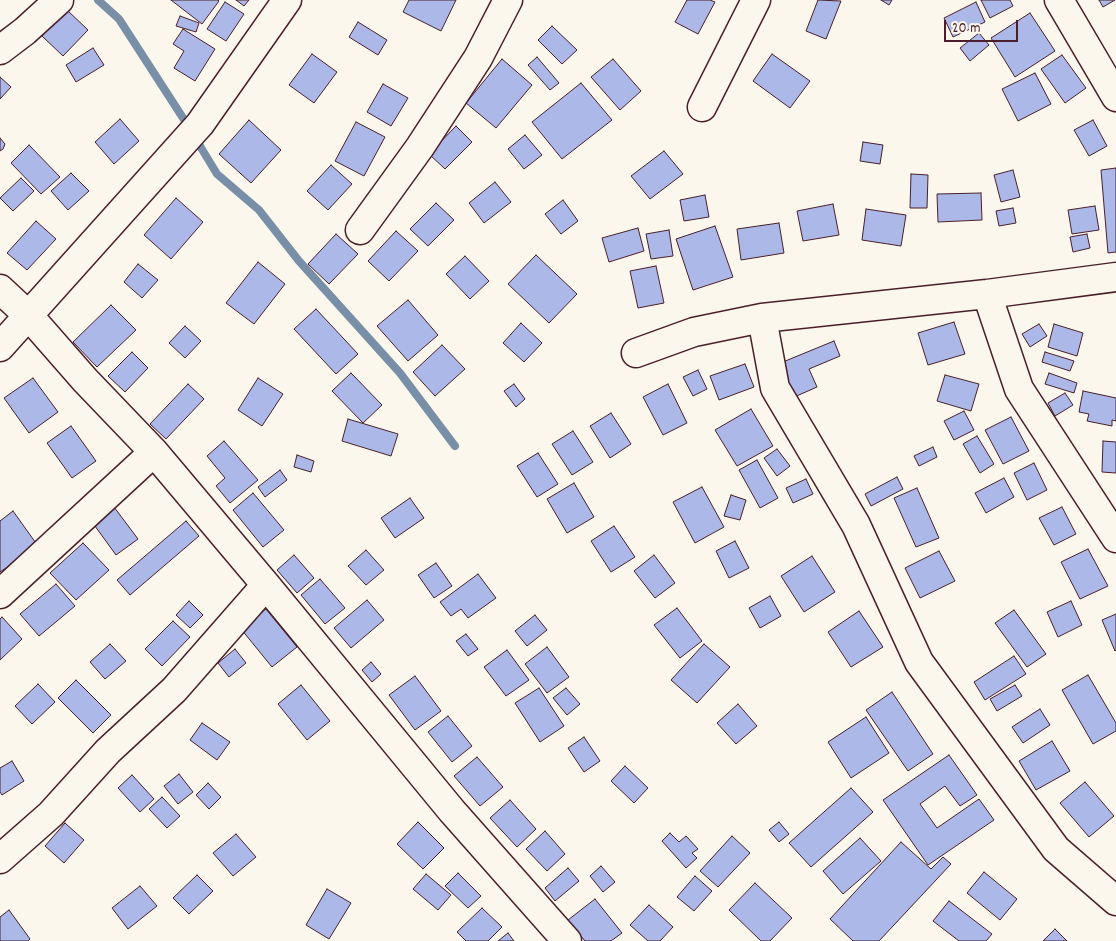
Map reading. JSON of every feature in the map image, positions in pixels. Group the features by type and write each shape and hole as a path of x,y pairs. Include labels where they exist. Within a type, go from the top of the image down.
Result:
{"street":[{"path":"0,50 59,0"},
{"path":"0,347 193,133 287,0"},
{"path":"360,230 420,147 478,58 508,0"},
{"path":"702,107 756,0"},
{"path":"1059,0 1116,96"},
{"path":"636,353 694,332 762,318 987,294 1116,277"},
{"path":"0,289 29,316 85,380 154,452 452,811 567,941"},
{"path":"987,294 1020,389 1116,538"},
{"path":"762,318 775,388 856,525 919,662 1056,849 1116,901"},
{"path":"0,594 154,452"},
{"path":"0,859 51,814 108,750 174,690 266,585"}],"building":[{"path":"171,0 218,0 219,1 202,24"},
{"path":"236,0 249,0 244,6"},
{"path":"409,0 456,0 441,31 403,12"},
{"path":"687,0 710,0 715,2 698,34 675,22"},
{"path":"818,0 841,1 826,39 806,31"},
{"path":"881,0 892,0 889,5"},
{"path":"981,0 1010,0 1013,6 990,18"},
{"path":"1099,0 1115,0 1103,7"},
{"path":"225,2 244,14 226,41 207,29"},
{"path":"976,2 985,22 953,37 944,18"},
{"path":"67,10 88,30 63,56 42,36"},
{"path":"1030,13 1055,51 1015,77 991,38"},
{"path":"180,16 199,23 196,32 176,26"},
{"path":"358,22 387,40 378,55 349,37"},
{"path":"552,26 577,50 562,64 538,40"},
{"path":"183,29 215,49 195,81 174,68 184,51 173,44"},
{"path":"979,33 989,45 970,61 960,48"},
{"path":"93,48 104,65 76,82 66,65"},
{"path":"312,54 337,72 314,103 289,85"},
{"path":"772,54 810,81 790,108 753,81"},
{"path":"1062,55 1086,88 1065,103 1041,69"},
{"path":"537,57 559,83 550,90 528,65"},
{"path":"502,59 532,85 496,128 466,103"},
{"path":"613,59 641,91 620,110 591,77"},
{"path":"1035,73 1051,104 1018,121 1002,89"},
{"path":"0,77 11,87 0,99"},
{"path":"581,83 612,120 562,159 532,122"},
{"path":"383,84 408,98 391,126 367,112"},
{"path":"120,119 139,141 114,164 95,142"},
{"path":"249,120 281,150 251,183 219,154"},
{"path":"1093,120 1107,146 1089,156 1074,130"},
{"path":"356,122 385,137 364,176 335,161"},
{"path":"456,126 472,142 445,169 429,154"},
{"path":"525,135 542,155 524,169 508,149"},
{"path":"0,138 5,144 0,151"},
{"path":"863,142 883,145 880,164 860,161"},
{"path":"29,145 60,177 41,194 11,163"},
{"path":"664,151 683,174 650,199 631,176"},
{"path":"331,165 352,184 328,210 307,191"},
{"path":"1116,168 1116,252 1108,253 1101,170"},
{"path":"1013,170 1020,197 1001,202 994,175"},
{"path":"71,173 89,191 68,210 51,191"},
{"path":"911,174 928,175 927,208 910,208"},
{"path":"21,178 34,191 13,211 0,198"},
{"path":"495,182 511,202 484,223 469,203"},
{"path":"981,193 982,220 938,222 937,194"},
{"path":"705,195 709,217 684,221 680,200"},
{"path":"176,198 203,222 171,259 144,235"},
{"path":"563,200 578,221 561,234 545,214"},
{"path":"436,203 454,220 428,246 410,229"},
{"path":"833,204 839,235 803,241 797,211"},
{"path":"1095,206 1099,230 1072,234 1068,210"},
{"path":"1013,208 1016,223 999,226 996,211"},
{"path":"866,209 906,215 901,246 862,240"},
{"path":"36,221 56,239 27,270 7,253"},
{"path":"779,223 784,253 741,260 737,229"},
{"path":"715,226 733,277 693,290 676,239"},
{"path":"638,228 644,251 609,262 602,238"},
{"path":"669,230 673,256 651,259 646,234"},
{"path":"396,231 418,251 389,281 368,261"},
{"path":"336,234 358,254 329,284 308,264"},
{"path":"1087,234 1090,248 1073,252 1070,237"},
{"path":"536,255 577,294 549,323 508,284"},
{"path":"465,256 489,281 470,299 446,274"},
{"path":"258,262 285,284 254,324 226,303"},
{"path":"138,264 158,280 142,298 124,282"},
{"path":"656,266 664,303 638,308 630,271"},
{"path":"408,300 438,335 408,361 377,326"},
{"path":"111,305 136,330 97,367 73,342"},
{"path":"316,309 358,354 336,374 294,329"},
{"path":"954,322 965,354 928,365 918,333"},
{"path":"521,323 542,343 524,362 503,343"},
{"path":"1039,324 1047,336 1030,347 1022,334"},
{"path":"1054,324 1083,333 1077,356 1048,347"},
{"path":"185,326 201,341 185,358 169,343"},
{"path":"834,341 840,356 809,369 817,387 792,398 778,364"},
{"path":"442,345 465,369 435,396 413,372"},
{"path":"132,352 148,368 125,392 108,376"},
{"path":"1045,352 1074,361 1070,371 1042,362"},
{"path":"745,364 754,387 719,400 710,376"},
{"path":"698,370 707,389 693,396 683,377"},
{"path":"351,373 382,405 363,423 332,391"},
{"path":"1049,373 1077,383 1074,393 1045,384"},
{"path":"945,375 979,384 971,411 937,401"},
{"path":"33,378 58,412 29,433 4,398"},
{"path":"258,378 283,394 262,426 238,410"},
{"path":"188,384 204,399 166,439 150,424"},
{"path":"514,384 525,399 516,407 504,391"},
{"path":"668,384 687,423 663,435 643,397"},
{"path":"1083,391 1116,398 1116,421 1112,420 1112,426 1087,421 1089,414 1079,412"},
{"path":"1065,393 1073,405 1055,416 1048,403"},
{"path":"751,409 773,446 737,466 715,430"},
{"path":"964,411 974,430 954,440 944,421"},
{"path":"611,413 631,444 610,458 590,426"},
{"path":"1011,417 1029,451 1003,464 985,430"},
{"path":"348,419 398,434 391,456 342,441"},
{"path":"71,426 96,461 72,478 47,443"},
{"path":"573,431 593,462 572,475 552,444"},
{"path":"977,436 994,464 980,473 963,444"},
{"path":"224,441 258,480 230,503 216,486 225,478 207,456"},
{"path":"1103,441 1116,442 1116,473 1102,472"},
{"path":"933,447 937,457 919,466 914,456"},
{"path":"777,449 790,466 777,476 764,458"},
{"path":"538,453 558,484 537,497 517,466"},
{"path":"297,455 314,461 311,472 294,467"},
{"path":"757,460 778,498 760,508 739,470"},
{"path":"1034,463 1047,490 1027,500 1014,473"},
{"path":"280,470 287,480 265,497 258,487"},
{"path":"897,477 903,489 871,506 865,494"},
{"path":"1004,478 1014,497 986,513 975,493"},
{"path":"806,479 813,494 793,503 786,488"},
{"path":"574,483 594,517 567,533 547,499"},
{"path":"702,487 724,527 695,543 673,502"},
{"path":"917,488 939,538 916,547 894,498"},
{"path":"253,493 284,530 263,547 233,510"},
{"path":"731,495 746,500 740,520 724,516"},
{"path":"410,498 424,518 395,538 381,518"},
{"path":"114,507 138,539 116,555 92,522"},
{"path":"1062,507 1076,534 1054,545 1039,518"},
{"path":"13,511 38,546 0,572 0,521"},
{"path":"186,521 199,536 130,595 117,580"},
{"path":"614,526 635,557 611,572 591,541"},
{"path":"735,541 749,568 729,578 716,551"},
{"path":"83,543 109,570 76,600 50,573"},
{"path":"1088,549 1108,586 1080,599 1061,562"},
{"path":"366,550 384,570 366,585 348,566"},
{"path":"939,551 955,581 920,598 905,568"},
{"path":"294,555 314,578 297,593 277,570"},
{"path":"654,555 675,583 655,598 634,571"},
{"path":"812,556 835,592 804,612 781,576"},
{"path":"436,563 452,586 434,598 418,575"},
{"path":"478,574 496,598 468,618 461,609 451,616 440,602"},
{"path":"320,579 345,608 325,624 301,595"},
{"path":"56,584 75,606 39,636 20,614"},
{"path":"770,596 781,616 760,628 749,608"},
{"path":"367,600 384,620 351,648 334,628"},
{"path":"189,601 203,615 190,628 176,615"},
{"path":"1071,601 1082,625 1058,637 1047,612"},
{"path":"677,608 702,641 680,658 654,625"},
{"path":"266,609 297,647 272,667 241,629"},
{"path":"1014,610 1046,654 1027,667 995,623"},
{"path":"859,611 883,647 851,667 828,632"},
{"path":"1116,614 1116,650 1115,651 1102,620"},
{"path":"535,615 547,630 527,646 515,631"},
{"path":"2,617 22,639 0,660 0,619"},
{"path":"173,621 190,637 162,666 145,649"},
{"path":"466,634 478,649 468,656 456,641"},
{"path":"110,644 126,661 105,679 90,662"},
{"path":"704,644 730,667 697,703 671,680"},
{"path":"547,647 569,677 547,693 525,664"},
{"path":"235,649 246,663 229,677 218,663"},
{"path":"507,650 529,680 506,696 484,667"},
{"path":"1014,656 1026,674 985,700 974,682"},
{"path":"371,662 381,674 372,682 362,670"},
{"path":"1088,675 1116,723 1116,731 1093,744 1062,690"},
{"path":"415,676 441,711 415,730 389,695"},
{"path":"76,680 111,715 93,733 58,698"},
{"path":"38,684 55,702 32,724 15,706"},
{"path":"301,685 330,721 307,740 278,704"},
{"path":"1015,685 1022,696 997,711 990,699"},
{"path":"539,688 564,726 540,742 515,703"},
{"path":"566,688 580,704 567,715 553,698"},
{"path":"892,692 933,754 908,771 866,710"},
{"path":"738,704 757,726 736,744 717,723"},
{"path":"1040,709 1050,725 1023,743 1012,727"},
{"path":"448,716 472,746 452,762 428,732"},
{"path":"866,717 889,753 851,778 828,742"},
{"path":"202,723 230,742 217,760 190,740"},
{"path":"584,737 600,761 584,772 568,748"},
{"path":"1052,741 1070,771 1036,790 1019,761"},
{"path":"949,755 977,795 960,806 945,786 920,804 937,828 979,799 994,820 928,865 883,800"},
{"path":"477,757 503,787 480,806 454,776"},
{"path":"12,761 24,781 2,795 0,792 0,768"},
{"path":"625,766 648,788 634,803 611,781"},
{"path":"179,774 193,792 178,804 164,786"},
{"path":"132,775 154,799 140,812 118,788"},
{"path":"1085,782 1114,816 1089,837 1060,803"},
{"path":"208,783 221,797 209,809 196,795"},
{"path":"851,788 873,812 811,867 789,843"},
{"path":"162,797 180,816 167,828 149,809"},
{"path":"510,800 536,829 517,847 490,818"},
{"path":"418,822 444,848 423,869 397,844"},
{"path":"779,822 789,834 779,842 769,830"},
{"path":"65,823 84,840 64,863 45,846"},
{"path":"545,831 565,854 547,871 526,849"},
{"path":"670,833 679,842 686,836 698,849 692,853 697,858 686,868 662,841"},
{"path":"236,834 256,857 233,876 213,853"},
{"path":"732,836 750,853 718,887 700,871"},
{"path":"860,838 881,861 843,894 823,871"},
{"path":"901,842 931,869 943,857 951,864 879,941 853,941 830,919"},
{"path":"601,866 615,882 603,892 590,876"},
{"path":"568,868 579,881 555,901 545,888"},
{"path":"984,872 1017,899 1000,920 967,893"},
{"path":"458,873 481,896 468,908 445,886"},
{"path":"426,874 451,895 438,910 413,889"},
{"path":"197,875 213,891 189,914 173,898"},
{"path":"695,876 712,891 694,911 677,897"},
{"path":"755,883 792,918 770,941 761,941 729,910"},
{"path":"140,886 157,906 128,929 112,908"},
{"path":"327,889 351,903 329,939 306,925"},
{"path":"595,899 622,933 611,941 585,941 568,920"},
{"path":"949,901 992,934 986,941 959,941 933,921"},
{"path":"649,905 673,927 660,941 648,941 630,925"},
{"path":"482,908 502,927 488,941 466,941 457,932"},
{"path":"9,910 30,939 28,941 0,941 0,917"},
{"path":"1055,929 1067,941 1043,941"},
{"path":"508,933 514,941 498,941"}],"waterway":[{"path":"98,0 119,19 217,174 259,210 299,261 400,373 455,446"}]}
